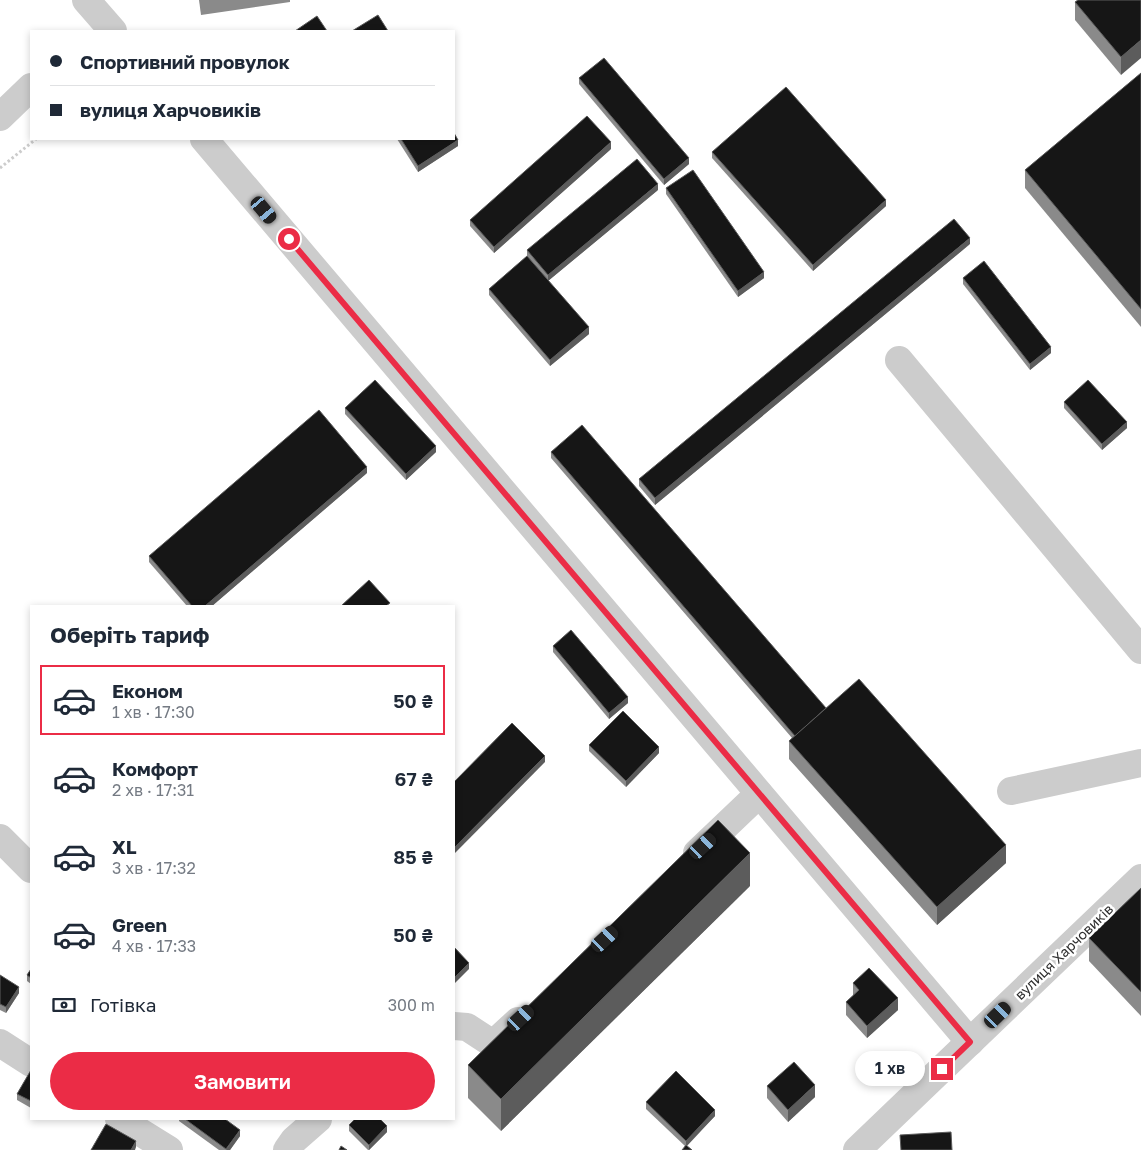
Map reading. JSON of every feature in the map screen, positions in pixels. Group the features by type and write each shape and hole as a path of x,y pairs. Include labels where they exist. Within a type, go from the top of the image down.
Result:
{"street":[{"path":"0,117 30,88"},
{"path":"205,140 970,1042"},
{"path":"899,360 1141,650"},
{"path":"1011,791 1141,764"},
{"path":"680,868 759,794"},
{"path":"0,838 30,868"},
{"name":"вулиця Харчовиків","path":"857,1150 1141,878"},
{"path":"455,1026 467,1027 493,1044 536,1004"},
{"path":"0,1043 30,1062"},
{"path":"121,1120 168,1150"},
{"path":"287,1150 294,1140 317,1120"}],"path":[{"path":"0,168 35,140"}],"building":[{"path":"1078,0 1141,0 1141,40 1121,57 1075,2"},
{"path":"378,15 387,30 354,30"},
{"path":"317,16 326,30 296,30"},
{"path":"604,58 689,158 664,179 579,78"},
{"path":"1141,73 1141,309 1025,170"},
{"path":"786,87 886,200 813,265 712,152"},
{"path":"587,116 611,142 494,247 470,220"},
{"path":"455,135 458,140 418,166 402,140 455,140"},
{"path":"637,159 658,184 548,275 527,250"},
{"path":"693,170 764,272 738,291 666,188"},
{"path":"954,219 970,238 655,498 639,479"},
{"path":"527,256 589,327 550,360 489,289"},
{"path":"984,261 1051,347 1030,364 963,278"},
{"path":"375,380 436,446 406,474 345,408"},
{"path":"1088,380 1127,422 1102,444 1064,402"},
{"path":"319,410 367,467 206,605 191,605 149,556"},
{"path":"582,425 826,708 795,736 551,452"},
{"path":"369,580 390,603 387,605 342,605"},
{"path":"571,630 628,697 609,713 553,646"},
{"path":"859,679 1006,845 937,907 789,741"},
{"path":"623,711 659,747 626,781 589,745"},
{"path":"512,723 545,756 455,847 455,781"},
{"path":"718,820 750,853 501,1099 468,1065"},
{"path":"1141,888 1141,992 1089,938"},
{"path":"455,948 469,963 455,977"},
{"path":"869,968 898,998 867,1026 846,1002 859,990 853,983"},
{"path":"0,975 19,987 6,1007 0,1004"},
{"path":"794,1062 815,1085 788,1110 767,1086"},
{"path":"676,1071 715,1110 686,1141 646,1102"},
{"path":"30,1072 30,1100 17,1094"},
{"path":"186,1120 226,1120 240,1130 226,1149"},
{"path":"354,1120 381,1120 387,1126 369,1145 349,1125"},
{"path":"106,1124 136,1141 131,1150 91,1150"},
{"path":"951,1132 952,1150 901,1150 900,1135"},
{"path":"686,1145 692,1150 682,1150"},
{"path":"341,1146 347,1150 339,1150"}],"route":[{"path":"289,239 970,1042 942,1069"}]}
